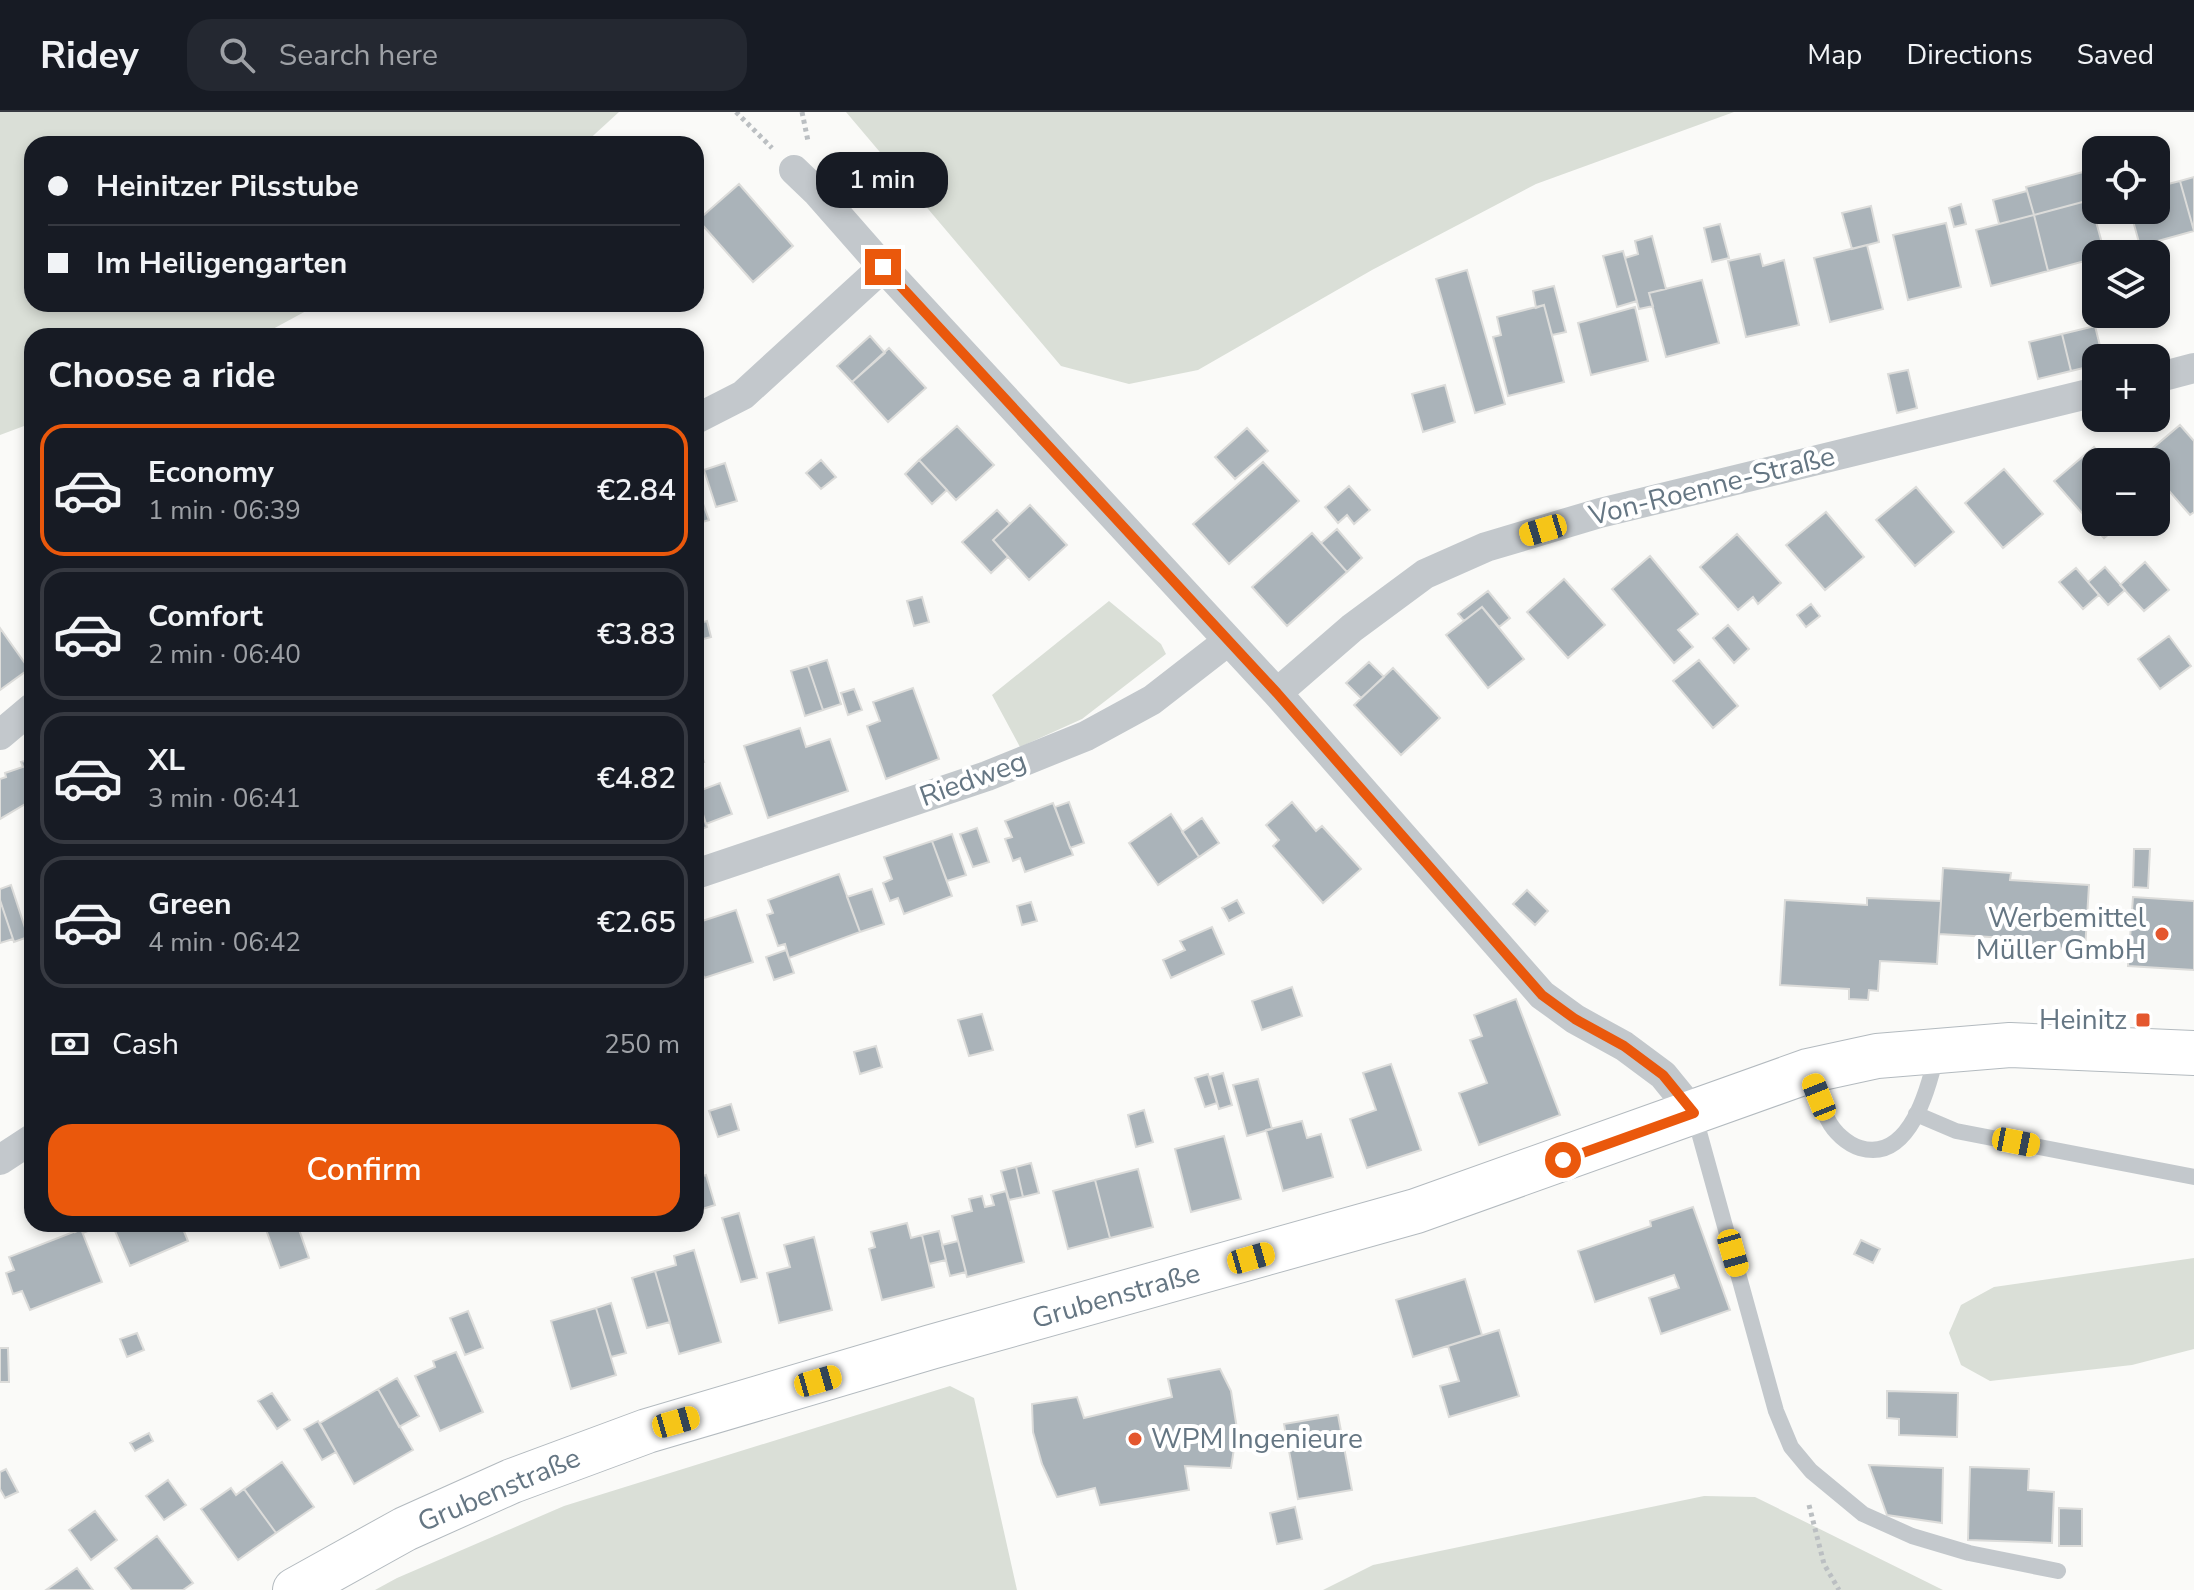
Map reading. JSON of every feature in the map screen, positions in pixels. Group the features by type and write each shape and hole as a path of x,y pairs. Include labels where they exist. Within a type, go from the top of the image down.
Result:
{"street":[{"path":"794,170 1277,693 1542,995 1575,1019 1624,1046 1663,1075 1694,1113"},
{"path":"704,415 743,395 883,267"},
{"path":"2170,374 2194,368"},
{"name":"Von-Roenne-Straße","path":"1277,693 1352,628 1425,574 1486,547 1600,513 2082,395"},
{"name":"Riedweg","path":"704,871 987,776 1086,736 1152,700 1228,641"},
{"path":"0,735 24,715"},
{"name":"Grubenstraße","path":"295,1590 405,1529 512,1481 647,1431 931,1347 1416,1211 1808,1071 1877,1056 2010,1045 2194,1053"},
{"path":"0,1160 24,1144"}],"lane":[{"path":"1808,1071 1829,1122 1850,1144 1867,1150 1893,1145 1908,1129 1929,1086 1938,1050"},
{"path":"1694,1113 1776,1411 1791,1447 1811,1471 1863,1514 1912,1536 1969,1553 2058,1571"},
{"path":"1916,1114 1956,1131 2194,1177"}],"path":[{"path":"736,112 794,170"},
{"path":"1811,1471 1809,1505 1824,1564 1839,1590"}],"shaded area":[{"path":"0,112 619,112 593,136 24,136 24,312 304,312 275,328 24,328 24,426 0,435"},
{"path":"846,112 1734,112 1536,184 1372,270 1198,370 1129,384 1061,366"},
{"path":"1109,601 1161,644 1166,654 1082,719 1020,747 992,695"},
{"path":"2194,1258 2194,1349 2132,1365 1990,1381 1961,1365 1949,1333 1961,1305 1994,1287"},
{"path":"950,1386 974,1398 1017,1590 375,1590 564,1506"},
{"path":"1704,1496 1755,1497 1943,1590 1323,1590 1373,1565"}],"building":[{"path":"2082,172 2082,202 2034,215 2026,187"},
{"path":"2194,177 2194,231 2180,181"},
{"path":"2180,181 2194,231 2162,240 2138,240 2134,224 2170,224 2170,184"},
{"path":"739,184 793,246 753,282 704,227 704,215"},
{"path":"2027,191 2034,215 1999,224 1993,200"},
{"path":"2082,202 2082,224 2097,224 2101,240 2082,240 2082,262 2048,271 2034,215"},
{"path":"1961,204 1966,224 1954,227 1949,208"},
{"path":"1871,206 1879,242 1852,249 1842,213"},
{"path":"2034,215 2048,271 1991,286 1976,230"},
{"path":"1946,223 1961,287 1908,300 1893,235"},
{"path":"1720,224 1729,258 1712,262 1704,228"},
{"path":"1652,236 1666,289 1649,293 1653,306 1639,309 1625,258 1638,254 1635,241"},
{"path":"1867,245 1883,309 1830,322 1814,258"},
{"path":"1623,251 1637,301 1617,307 1603,256"},
{"path":"1760,254 1763,266 1784,260 1799,325 1746,337 1728,261"},
{"path":"1467,270 1505,404 1475,413 1436,279"},
{"path":"1702,280 1719,343 1666,357 1649,293"},
{"path":"1554,286 1566,332 1552,335 1544,305 1536,308 1533,291"},
{"path":"1544,305 1564,382 1508,396 1493,337 1501,335 1497,317"},
{"path":"1635,307 1648,361 1591,375 1578,323"},
{"path":"2096,328 2100,344 2082,344 2082,368 2071,371 2062,334"},
{"path":"2062,334 2071,371 2038,379 2029,342"},
{"path":"870,336 885,353 852,382 837,366"},
{"path":"889,348 926,388 888,422 852,382"},
{"path":"1908,370 1917,408 1897,413 1888,374"},
{"path":"1445,385 1455,422 1423,432 1412,394"},
{"path":"2180,425 2194,441 2194,512 2190,515 2170,492 2170,448 2153,448"},
{"path":"957,426 994,465 956,500 919,460"},
{"path":"1247,428 1268,451 1235,479 1215,457"},
{"path":"2082,457 2082,513 2054,481"},
{"path":"821,460 836,477 821,489 806,473"},
{"path":"919,460 947,490 932,504 905,474"},
{"path":"1263,462 1299,501 1229,564 1193,524"},
{"path":"725,463 737,501 716,507 704,470"},
{"path":"2004,469 2043,514 2003,548 1965,503"},
{"path":"1349,486 1370,510 1354,524 1347,515 1338,523 1325,507"},
{"path":"1916,487 1954,532 1915,566 1876,520"},
{"path":"1030,505 1067,545 1029,580 993,540"},
{"path":"997,510 1010,524 993,540 1008,557 991,573 962,542"},
{"path":"1826,512 1864,557 1825,590 1786,545"},
{"path":"1337,529 1362,558 1347,572 1321,543"},
{"path":"1312,533 1347,572 1287,626 1252,587"},
{"path":"1737,534 1781,583 1758,604 1753,597 1738,610 1700,567"},
{"path":"1650,556 1698,614 1678,630 1693,647 1674,663 1612,589"},
{"path":"2145,562 2169,590 2144,611 2120,585"},
{"path":"2105,567 2125,590 2108,605 2088,582"},
{"path":"2076,568 2099,595 2083,609 2059,582"},
{"path":"1564,579 1605,625 1568,658 1527,612"},
{"path":"1488,591 1510,618 1499,627 1482,607 1464,621 1458,614"},
{"path":"922,597 929,622 914,626 907,601"},
{"path":"1811,604 1820,616 1806,627 1797,615"},
{"path":"1482,607 1524,659 1488,688 1446,635"},
{"path":"707,621 711,637 704,639 704,622"},
{"path":"1728,625 1749,649 1734,663 1713,638"},
{"path":"0,628 24,662 24,673 0,690"},
{"path":"2169,636 2191,666 2160,689 2138,659"},
{"path":"827,660 841,704 823,710 808,666"},
{"path":"1699,660 1738,706 1713,728 1673,681"},
{"path":"1369,662 1384,677 1361,698 1346,683"},
{"path":"808,666 823,710 805,716 791,671"},
{"path":"1393,668 1440,718 1401,755 1354,705"},
{"path":"913,688 939,759 886,779 867,726 880,721 873,702"},
{"path":"854,689 862,710 848,715 841,693"},
{"path":"800,728 806,747 830,739 848,791 768,818 744,746"},
{"path":"24,761 24,805 0,819 0,779 6,777 5,773 23,767 21,762"},
{"path":"720,783 732,814 706,824 704,789"},
{"path":"1069,802 1084,843 1070,848 1055,807"},
{"path":"1292,802 1316,831 1322,826 1361,869 1323,903 1273,846 1279,840 1266,825"},
{"path":"1053,803 1073,855 1025,872 1020,858 1013,861 1005,839 1012,837 1005,821"},
{"path":"1171,814 1199,857 1158,885 1129,843"},
{"path":"1202,818 1219,843 1199,857 1182,832"},
{"path":"977,828 989,862 973,867 960,834"},
{"path":"952,834 966,875 947,881 932,841"},
{"path":"932,841 952,896 904,914 898,898 890,901 883,883 892,879 884,857"},
{"path":"2134,849 2150,849 2148,888 2133,887"},
{"path":"1943,868 2011,873 2010,880 2089,885 2085,950 2022,946 2022,954 2006,953 2007,938 1939,934"},
{"path":"839,874 860,932 789,958 785,944 778,946 767,915 773,913 768,900"},
{"path":"11,885 24,925 24,938 14,942 0,900 0,889"},
{"path":"872,889 884,924 860,932 847,897"},
{"path":"1527,890 1548,911 1535,925 1513,904"},
{"name":"Werbemittel Müller GmbH","path":"2133,897 2194,901 2194,970 2128,966"},
{"path":"1867,898 1941,901 1937,964 1880,961 1878,991 1869,990 1868,1000 1849,999 1849,989 1780,985 1785,900 1867,905"},
{"path":"0,900 13,939 0,943"},
{"path":"1237,900 1244,913 1229,921 1222,908"},
{"path":"1031,902 1037,921 1022,925 1017,906"},
{"path":"736,910 753,962 704,978 704,920"},
{"path":"1212,927 1224,954 1171,978 1163,960 1185,950 1180,941"},
{"path":"786,950 794,973 774,980 766,957"},
{"path":"1292,987 1302,1016 1262,1030 1252,1001"},
{"path":"1516,999 1560,1115 1479,1145 1459,1093 1487,1083 1470,1040 1482,1036 1474,1015"},
{"path":"982,1014 993,1050 969,1056 958,1020"},
{"path":"876,1046 882,1067 860,1074 854,1052"},
{"path":"1391,1064 1421,1150 1367,1168 1350,1119 1376,1110 1363,1073"},
{"path":"1223,1073 1232,1105 1219,1109 1210,1077"},
{"path":"1208,1074 1217,1103 1205,1107 1195,1078"},
{"path":"1258,1079 1272,1129 1247,1136 1233,1085"},
{"path":"731,1104 739,1130 718,1137 709,1111"},
{"path":"1144,1110 1153,1142 1136,1147 1128,1115"},
{"path":"1302,1121 1307,1138 1321,1134 1333,1177 1283,1191 1266,1130"},
{"path":"1224,1136 1241,1199 1191,1212 1175,1149"},
{"path":"1031,1163 1039,1193 1023,1197 1016,1167"},
{"path":"1016,1167 1023,1197 1009,1200 1001,1171"},
{"path":"1138,1169 1153,1227 1110,1238 1095,1180"},
{"path":"704,1176 715,1205 704,1208"},
{"path":"1095,1180 1110,1238 1068,1249 1053,1191"},
{"path":"1006,1191 1024,1262 967,1277 952,1216 972,1211 969,1199 982,1196 985,1207 994,1205 991,1195"},
{"path":"1693,1207 1730,1310 1661,1334 1649,1298 1679,1288 1674,1275 1595,1302 1578,1251 1651,1226 1650,1221"},
{"path":"739,1213 757,1278 741,1282 722,1218"},
{"path":"907,1223 911,1238 922,1235 934,1287 882,1300 869,1249 875,1247 871,1232"},
{"path":"939,1231 946,1260 929,1264 922,1235"},
{"path":"73,1232 82,1232 102,1282 30,1310 22,1291 13,1294 6,1273 14,1270 9,1257"},
{"path":"115,1232 184,1232 188,1241 130,1266"},
{"path":"267,1232 300,1232 309,1258 280,1268"},
{"path":"814,1237 832,1310 779,1323 767,1273 790,1267 784,1245"},
{"path":"1861,1240 1880,1249 1873,1263 1854,1254"},
{"path":"958,1241 966,1272 950,1276 942,1245"},
{"path":"694,1250 721,1342 679,1354 655,1271 676,1265 674,1256"},
{"path":"655,1271 670,1322 647,1328 632,1278"},
{"path":"1465,1279 1482,1335 1413,1357 1396,1300"},
{"path":"611,1303 626,1353 611,1357 596,1308"},
{"path":"596,1308 616,1375 571,1389 551,1321"},
{"path":"468,1311 483,1348 465,1355 450,1318"},
{"path":"1499,1330 1519,1396 1449,1417 1440,1386 1459,1381 1448,1346"},
{"path":"137,1333 144,1350 127,1357 120,1339"},
{"path":"0,1348 8,1348 9,1382 0,1382"},
{"path":"456,1352 483,1412 440,1431 415,1376 435,1367 433,1361"},
{"name":"WPM Ingenieure","path":"1220,1369 1231,1391 1237,1429 1231,1468 1185,1466 1189,1490 1100,1505 1095,1488 1057,1497 1042,1464 1033,1432 1032,1404 1077,1397 1084,1418 1172,1397 1168,1379"},
{"path":"397,1378 419,1416 399,1427 378,1389"},
{"path":"378,1389 413,1450 354,1484 320,1423"},
{"path":"1887,1391 1958,1393 1957,1437 1899,1435 1899,1419 1887,1418"},
{"path":"272,1393 290,1420 277,1429 258,1401"},
{"path":"1338,1415 1352,1490 1298,1499 1284,1424"},
{"path":"318,1421 336,1452 322,1460 304,1429"},
{"path":"149,1433 153,1441 135,1451 130,1443"},
{"path":"282,1462 314,1507 276,1533 244,1489"},
{"path":"1869,1465 1943,1468 1942,1523 1887,1515"},
{"path":"1970,1467 2029,1469 2028,1490 2054,1492 2052,1543 1968,1540"},
{"path":"6,1469 18,1492 5,1498 0,1489 0,1472"},
{"path":"168,1480 186,1505 164,1520 146,1496"},
{"path":"231,1488 236,1495 244,1489 276,1533 238,1560 201,1509"},
{"path":"1295,1507 1302,1539 1277,1544 1270,1513"},
{"path":"2059,1508 2082,1509 2082,1546 2059,1546"},
{"path":"95,1511 117,1540 91,1560 69,1530"},
{"path":"157,1536 193,1583 183,1590 132,1590 115,1568"},
{"path":"77,1568 93,1590 46,1590"}],"place":[{"name":"Werbemittel Müller GmbH","path":"2162,934"},
{"name":"Heinitz","path":"2143,1020"},
{"name":"WPM Ingenieure","path":"1135,1439"}],"route":[{"path":"883,267 1277,693 1542,995 1575,1019 1624,1046 1663,1075 1694,1113 1563,1160"}]}
